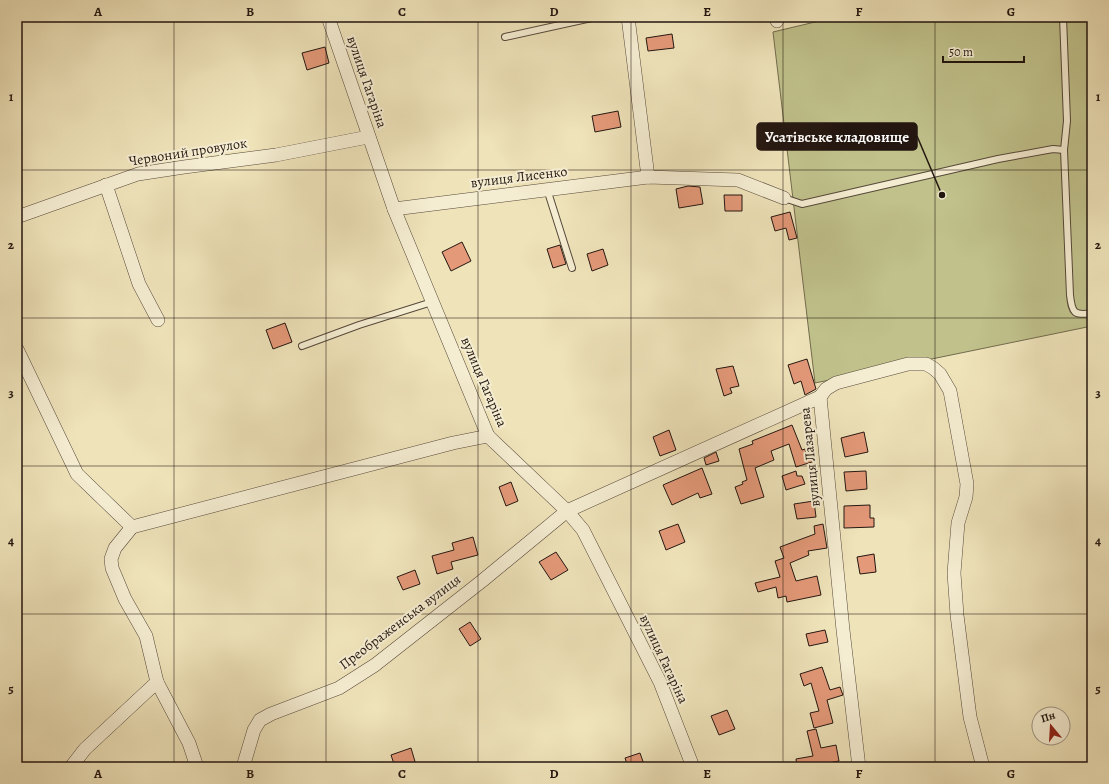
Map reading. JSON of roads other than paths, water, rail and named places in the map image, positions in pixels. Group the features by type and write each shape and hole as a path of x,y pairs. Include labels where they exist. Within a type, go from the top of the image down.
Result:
{"street":[{"name":"вулиця Гагаріна","path":"328,17 394,209 488,436 566,511 583,530 660,682 693,767"},
{"path":"628,17 648,177"},
{"name":"Червоний провулок","path":"17,217 106,184 138,174 184,166 276,156 368,137"},
{"name":"вулиця Лисенко","path":"394,209 648,177 738,180 784,198"},
{"path":"106,184 139,284 158,320"},
{"path":"17,349 77,474 132,526"},
{"path":"820,397 826,389 836,383 913,363 926,364 933,368 940,374 950,391 967,484 966,497 958,523 954,573 957,615 970,717 983,767"},
{"name":"вулиця Лазарева","path":"566,511 820,397 843,630 859,767"},
{"path":"197,767 189,743 157,682 146,636 125,599 112,568 111,560 115,548 132,526 446,445 488,436"},
{"name":"Преображенська вулиця","path":"243,767 254,730 260,720 271,714 339,688 375,665 482,581 566,511"},
{"path":"71,767 85,749 157,682"}],"lane":[{"path":"505,37 596,17"},
{"path":"1063,17 1067,121 1064,150 1071,306 1075,313 1080,315 1092,313"},
{"path":"784,198 802,204 998,159 1053,149 1064,150"},
{"path":"547,189 572,268"},
{"path":"302,346 359,325 432,302"}],"place":[{"name":"Усатівське кладовище","path":"942,195"}]}
